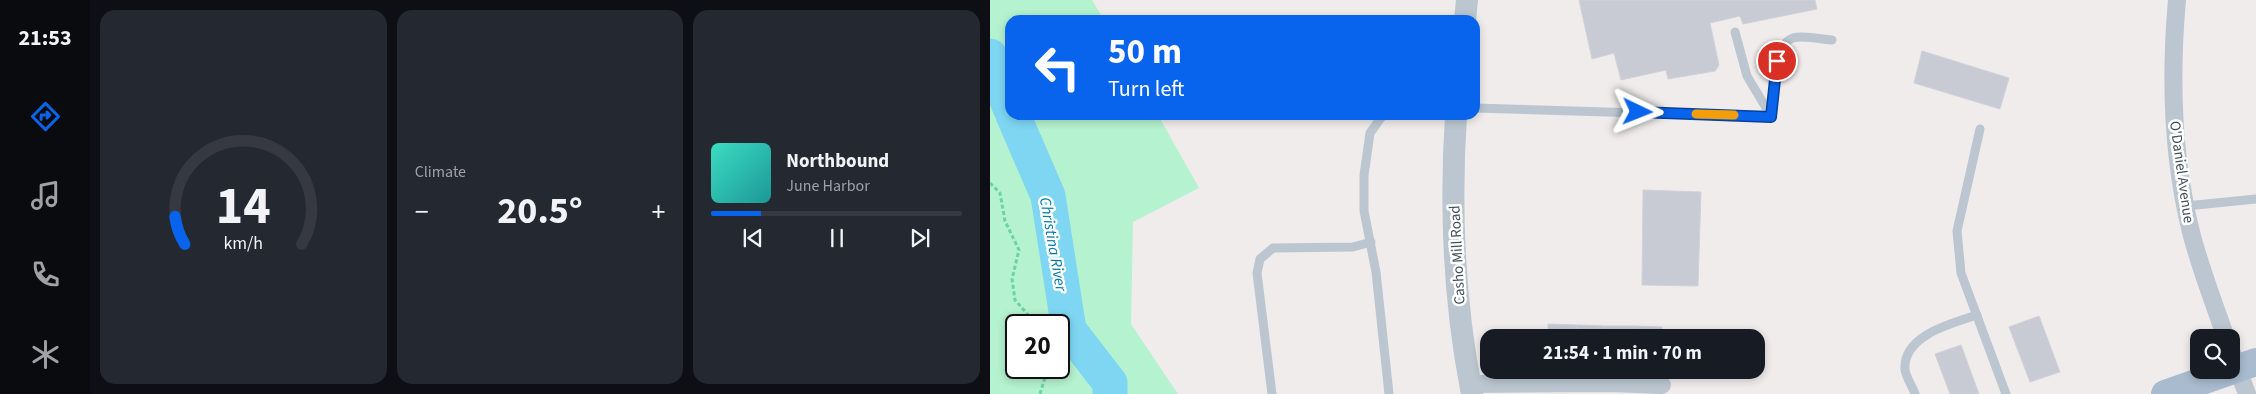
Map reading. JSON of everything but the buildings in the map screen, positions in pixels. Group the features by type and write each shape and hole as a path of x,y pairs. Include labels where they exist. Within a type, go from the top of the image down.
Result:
{"main road":[{"path":"2165,394 2242,360"}],"street":[{"path":"1466,15 1468,0"},
{"name":"O'Daniel Avenue","path":"2177,0 2173,41 2173,106 2176,140 2186,206 2199,262 2223,329"},
{"name":"Casho Mill Road","path":"1456,120 1454,194 1456,246 1461,321 1471,389"},
{"path":"2242,360 2247,394"},
{"path":"1471,389 1611,388 1662,385"}],"lane":[{"path":"1735,32 1747,76 1771,117"},
{"path":"1771,117 1777,61 1785,41 1794,37 1832,40"},
{"path":"1480,108 1771,117"},
{"path":"1379,120 1370,133 1364,175 1364,211 1371,242 1389,394"},
{"path":"1980,129 1957,230 1961,273 2006,394"},
{"path":"2186,206 2256,199"},
{"path":"1272,394 1257,273 1260,259 1273,248 1353,247 1371,242"},
{"path":"1916,394 1905,369 1909,355 1917,341 1933,331 1977,315"}],"path":[{"path":"990,183 1000,193 1005,221 1019,250 1012,279 1015,300 1027,314"},
{"path":"1040,394 1044,379"}],"green space":[{"path":"990,0 1092,0 1101,15 1005,15 1005,120 1161,120 1199,188 1133,222 1131,324 1178,394 990,394"}],"waterway":[{"name":"Christina River","path":"990,56 1005,95"},
{"name":"Christina River","path":"1015,120 1048,196 1069,330 1110,383 1110,394"}],"slow traffic":[{"path":"1696,114 1734,115"}],"route":[{"path":"1638,112 1771,117 1777,61"}]}
